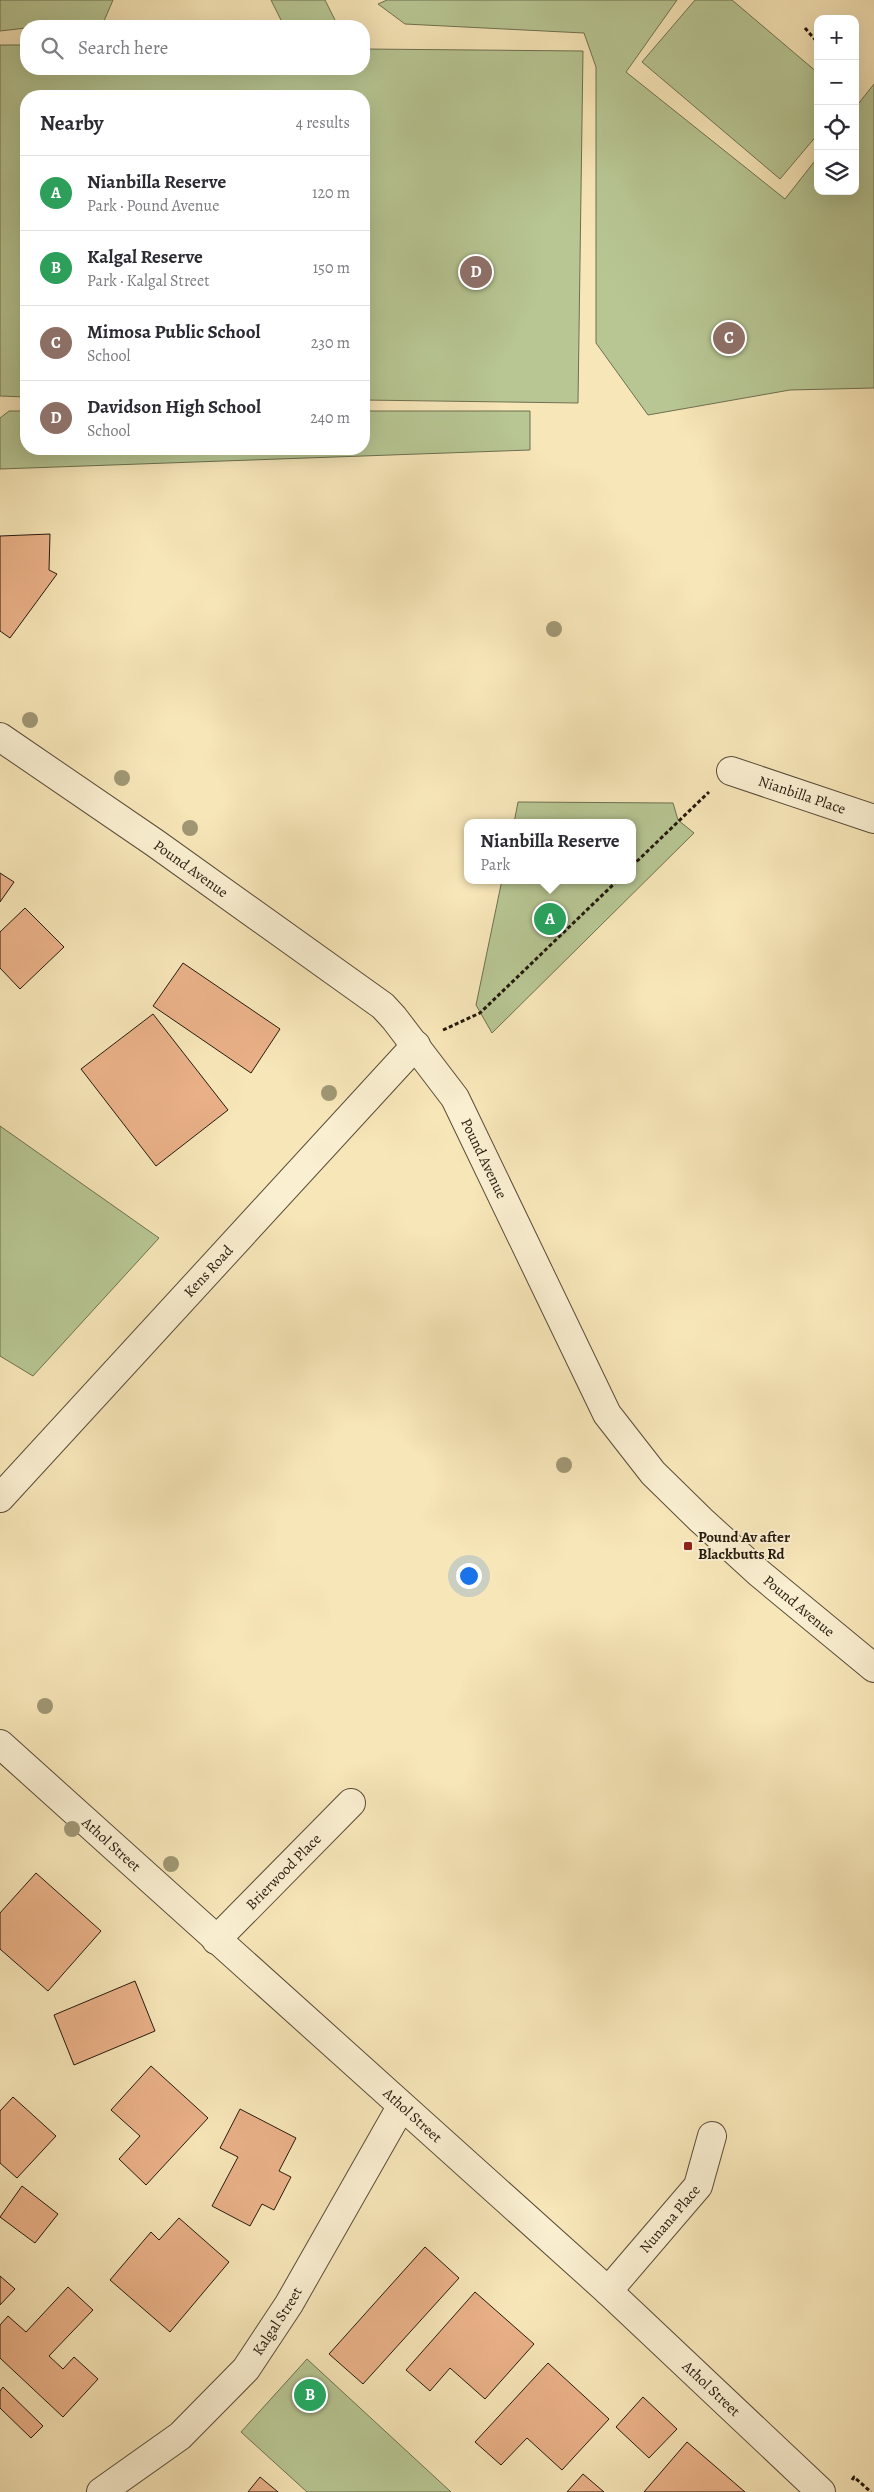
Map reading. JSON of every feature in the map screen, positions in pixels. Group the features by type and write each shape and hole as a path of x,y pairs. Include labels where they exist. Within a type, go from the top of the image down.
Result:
{"street":[{"name":"Pound Avenue","path":"0,737 155,843 383,1006 416,1045 455,1098 607,1414 653,1473 701,1520 759,1573 874,1668"},
{"name":"Nianbilla Place","path":"731,771 874,819"},
{"name":"Kens Road","path":"0,1498 416,1045"},
{"name":"Athol Street","path":"0,1744 401,2107 608,2291 821,2492"},
{"name":"Brierwood Place","path":"216,1940 351,1803"},
{"name":"Kalgal Street","path":"101,2492 180,2436 246,2369 289,2304 401,2107"},
{"name":"Nunana Place","path":"608,2291 698,2186 712,2136"}],"path":[{"path":"805,28 814,38"},
{"path":"636,862 731,771"},
{"path":"457,1022 480,1013 614,884"},
{"path":"847,2484 854,2477 871,2492"}],"green space":[{"path":"0,0 113,0 104,20 20,20 20,29 0,31"},
{"path":"271,0 325,0 335,20 281,20"},
{"path":"387,0 677,0 626,72 785,199 814,162 814,195 859,195 859,103 874,84 874,388 790,390 648,415 596,343 596,67 584,33 405,24 378,4"},
{"path":"695,0 732,0 814,70 814,139 780,179 642,62"},
{"path":"0,45 20,45 20,75 370,75 370,49 583,51 578,403 370,400 370,90 20,90 20,397 0,396"},
{"path":"9,411 20,411 20,455 370,455 370,411 530,411 530,450 0,469 0,418"},
{"path":"518,802 673,803 678,820 694,833 492,1033 476,1005 501,884 636,884 636,819 515,819"},
{"path":"0,1126 159,1238 33,1376 0,1356"},
{"path":"307,2359 451,2492 307,2492 241,2432"}],"building":[{"path":"50,534 49,570 57,574 10,638 0,631 0,536"},
{"path":"0,873 14,882 0,902"},
{"path":"25,908 64,947 20,989 0,968 0,932"},
{"path":"183,963 280,1029 251,1073 153,1006"},
{"path":"153,1014 228,1110 156,1166 81,1069"},
{"path":"36,1873 101,1931 48,1991 0,1949 0,1913"},
{"path":"135,1981 155,2031 74,2065 54,2015"},
{"path":"151,2066 208,2118 146,2185 119,2159 140,2136 111,2110"},
{"path":"13,2097 56,2136 17,2178 0,2163 0,2111"},
{"path":"240,2109 296,2138 279,2171 291,2177 274,2210 262,2204 250,2226 212,2206 238,2157 220,2148"},
{"path":"22,2186 58,2214 35,2243 0,2217"},
{"path":"179,2218 229,2262 170,2332 110,2280 151,2232 159,2240"},
{"path":"425,2247 459,2278 363,2384 329,2354"},
{"path":"0,2276 15,2289 0,2305"},
{"path":"68,2287 93,2310 49,2356 63,2369 74,2357 98,2379 63,2417 0,2358 0,2325 8,2316 26,2332"},
{"path":"475,2292 534,2344 485,2399 450,2368 430,2391 406,2370"},
{"path":"548,2363 609,2419 562,2470 527,2438 501,2465 475,2442"},
{"path":"3,2387 43,2426 31,2438 0,2408 0,2391"},
{"path":"643,2397 677,2429 649,2458 616,2427"},
{"path":"687,2442 745,2492 644,2492"},
{"path":"583,2474 604,2492 567,2492"},
{"path":"260,2477 278,2492 248,2492"}],"place":[{"name":"Davidson High School","path":"476,272"},
{"name":"Mimosa Public School","path":"729,338"},
{"name":"Nianbilla Reserve","path":"550,919"},
{"name":"Pound Av after Blackbutts Rd","path":"688,1546"},
{"name":"Kalgal Reserve","path":"310,2395"}]}
